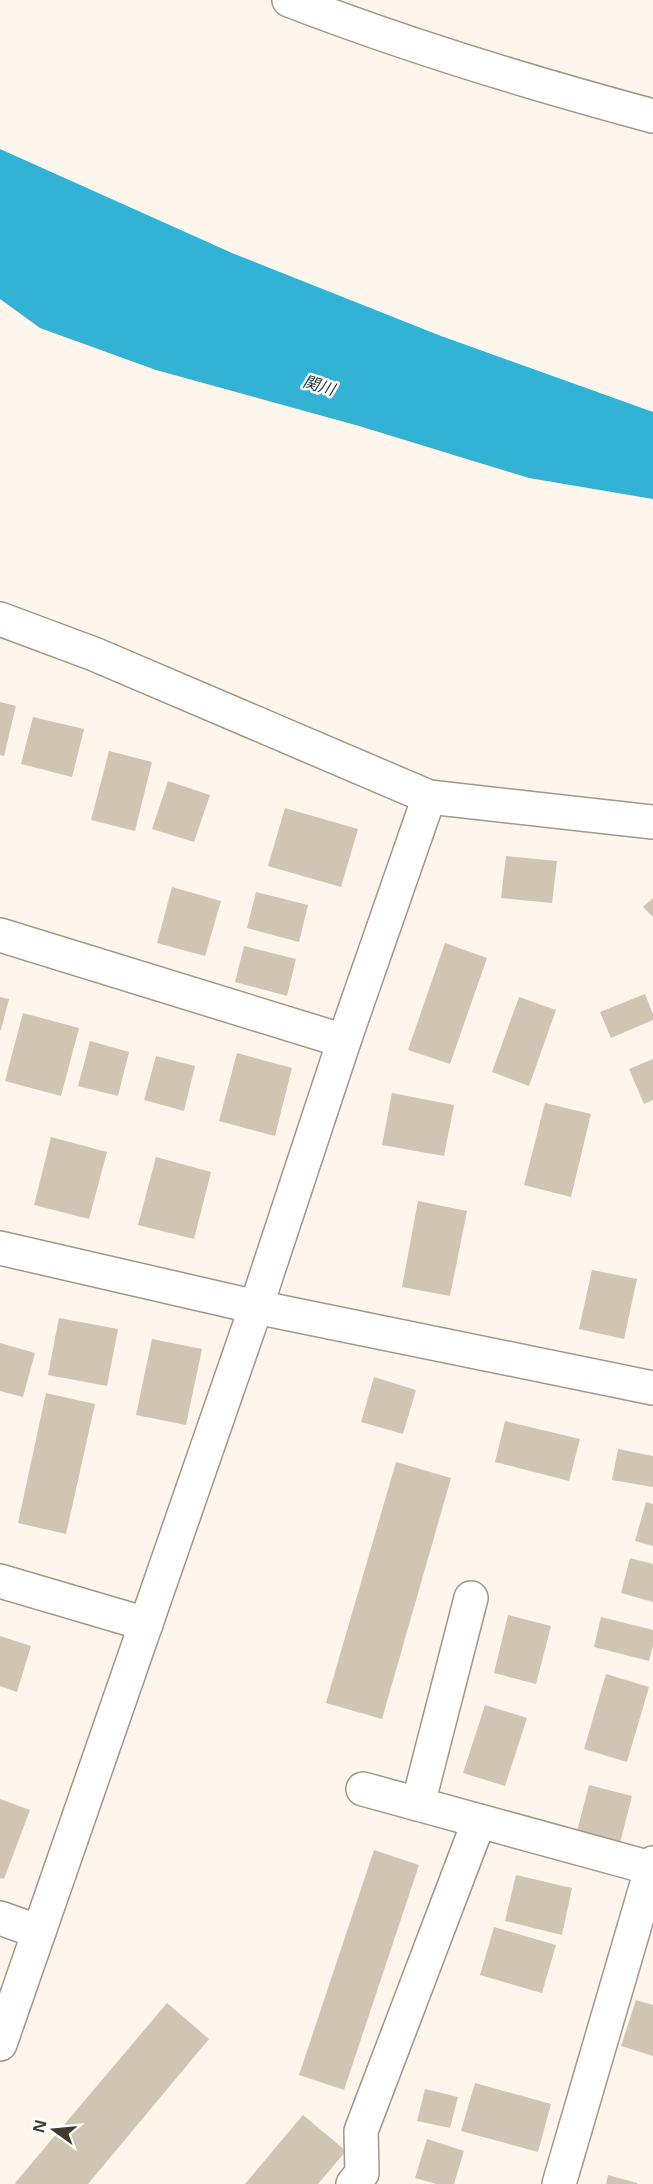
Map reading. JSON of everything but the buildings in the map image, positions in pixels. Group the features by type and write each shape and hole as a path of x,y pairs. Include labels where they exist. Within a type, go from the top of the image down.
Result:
{"street":[{"path":"289,0 530,83 653,116"},
{"path":"0,619 94,654 429,797 653,822"},
{"path":"0,2044 256,1307 344,1041 429,797"},
{"path":"0,934 344,1041"},
{"path":"0,1248 256,1307 653,1388"},
{"path":"0,1581 146,1624"},
{"path":"418,1804 471,1598"},
{"path":"363,1788 652,1865 559,2184"},
{"path":"353,2184 362,2173 361,2131 480,1821"},
{"path":"0,1918 39,1932"}],"water":[{"name":"関川","path":"0,149 232,253 441,336 653,412 653,499 529,478 359,426 156,370 40,328 0,299"}]}
